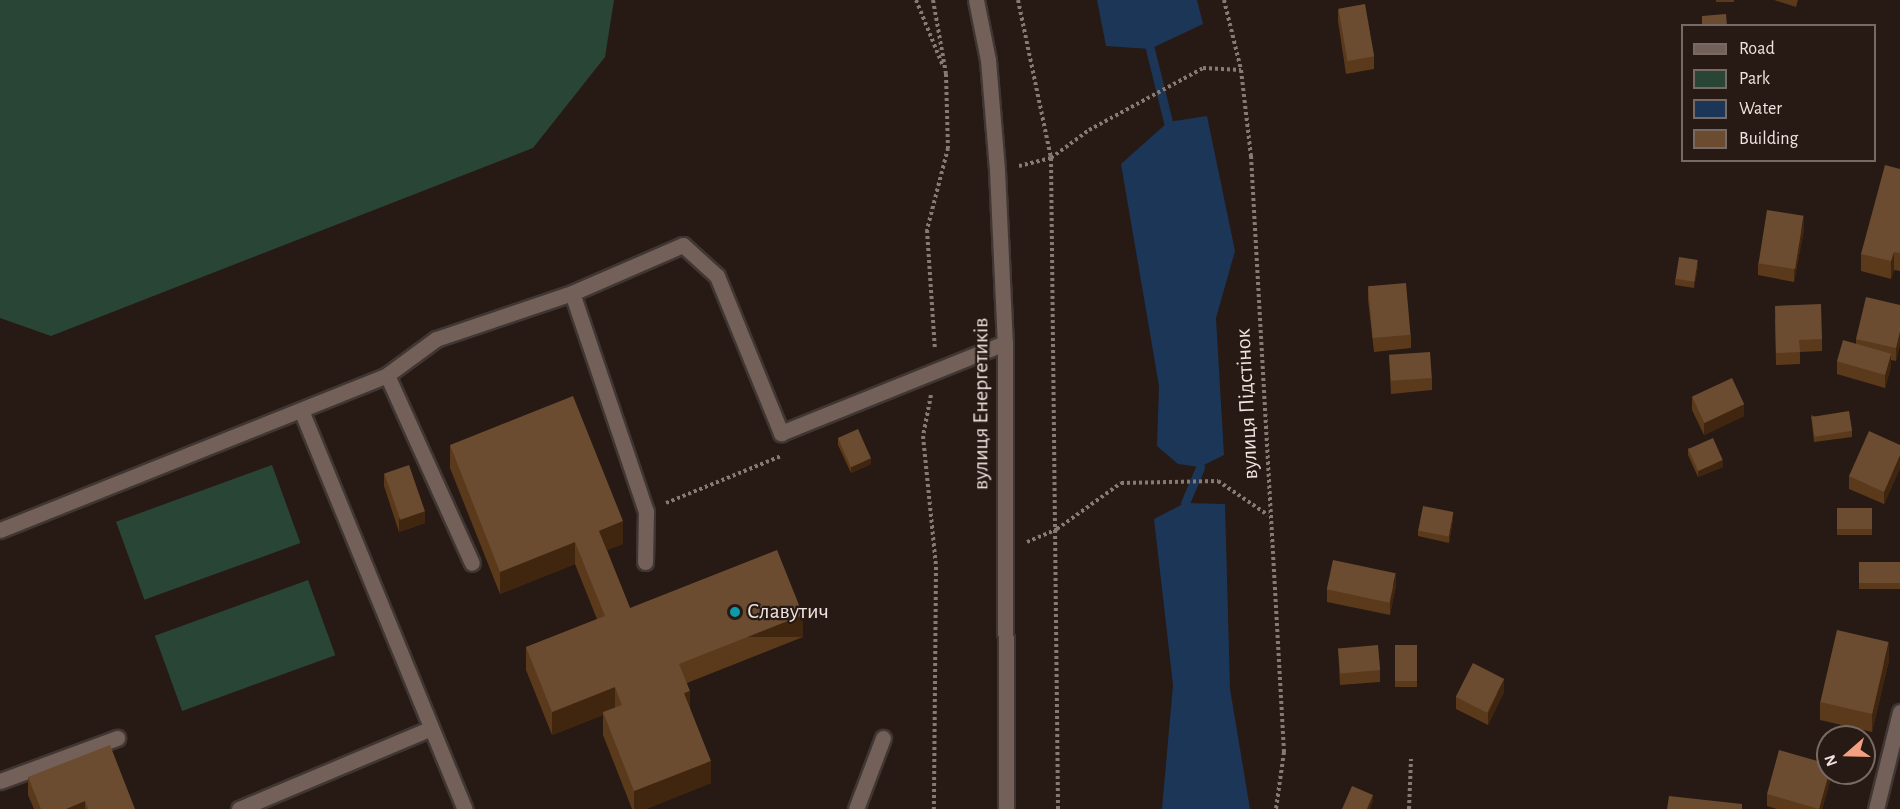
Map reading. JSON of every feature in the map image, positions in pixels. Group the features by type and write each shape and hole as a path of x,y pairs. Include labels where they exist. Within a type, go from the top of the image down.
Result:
{"main road":[{"name":"вулиця Енергетиків","path":"976,0 988,60 998,170 1005,343 1003,553 1006,809"},
{"path":"0,530 387,375 436,339 572,293 683,245 717,276 781,433 937,367 1005,343"},
{"path":"572,293 646,511 645,562"},
{"path":"387,375 472,563"},
{"path":"301,410 429,729 465,809"},
{"path":"1876,809 1900,712"},
{"path":"239,809 429,729"},
{"path":"0,781 117,738"},
{"path":"856,809 883,738"}],"path":[{"path":"916,0 946,74"},
{"path":"933,0 946,74 948,148 927,230 937,367 922,436 936,567 934,809"},
{"path":"1018,0 1051,158 1057,529 1058,809"},
{"name":"вулиця Підстінок","path":"1224,0 1241,70 1251,156 1268,515 1284,752 1276,809"},
{"path":"998,170 1051,158 1137,102 1203,68 1241,70"},
{"path":"646,511 789,453 781,433"},
{"path":"1003,553 1057,529 1122,483 1218,481 1268,515"},
{"path":"1409,809 1411,759"}],"green space":[{"path":"0,0 614,0 605,57 533,148 51,336 0,318"},
{"path":"272,465 300,543 144,600 116,522"},
{"path":"308,580 335,655 182,711 155,636"}],"water":[{"path":"1097,0 1197,0 1203,24 1150,49 1106,46"},
{"path":"1207,116 1235,251 1216,318 1224,455 1200,467 1178,464 1157,446 1159,386 1121,164 1168,122"},
{"path":"1185,503 1225,504 1230,689 1250,809 1162,809 1173,685 1154,519"}],"building":[{"path":"1365,4 1374,56 1348,61 1338,9"},
{"path":"1726,14 1727,24 1702,24 1702,16"},
{"path":"1885,165 1900,169 1900,253 1894,252 1891,261 1861,254"},
{"path":"1767,210 1804,216 1795,269 1759,263"},
{"path":"1679,257 1698,260 1694,282 1676,279"},
{"path":"1406,283 1411,335 1373,338 1368,286"},
{"path":"1866,297 1900,305 1900,331 1896,348 1856,339"},
{"path":"1821,304 1822,339 1799,340 1800,352 1776,353 1775,306"},
{"path":"1843,340 1891,354 1885,375 1837,361"},
{"path":"1430,352 1432,378 1391,381 1389,355"},
{"path":"1732,378 1744,404 1704,423 1692,397"},
{"name":"Славутич","path":"573,396 623,521 599,531 630,608 777,550 803,615 679,664 690,691 684,693 711,761 634,791 603,712 622,705 615,687 552,712 526,647 605,616 575,542 500,572 450,445"},
{"path":"1849,411 1852,431 1815,437 1811,417"},
{"path":"858,429 871,458 851,467 838,438"},
{"path":"1869,431 1900,445 1900,455 1884,492 1849,476"},
{"path":"1713,438 1723,460 1698,471 1688,449"},
{"path":"409,465 425,511 400,520 384,473"},
{"path":"1423,506 1453,512 1449,536 1418,531"},
{"path":"1837,508 1872,508 1872,529 1837,529"},
{"path":"1333,560 1396,573 1389,603 1327,589"},
{"path":"1859,562 1900,562 1900,583 1859,583"},
{"path":"1837,630 1889,642 1872,714 1820,702"},
{"path":"1378,645 1380,670 1340,673 1338,648"},
{"path":"1395,645 1417,645 1417,681 1395,681"},
{"path":"1473,663 1504,679 1487,713 1456,697"},
{"path":"110,745 135,809 88,809 85,801 66,809 41,809 28,777"},
{"path":"1779,750 1816,761 1816,785 1826,785 1819,809 1767,794"},
{"path":"1352,786 1373,795 1367,809 1342,809"},
{"path":"1669,796 1742,804 1742,809 1667,809"}],"waterway":[{"path":"1150,49 1168,122"},
{"path":"1185,503 1200,467"}],"place":[{"name":"Славутич","path":"735,612"}]}
